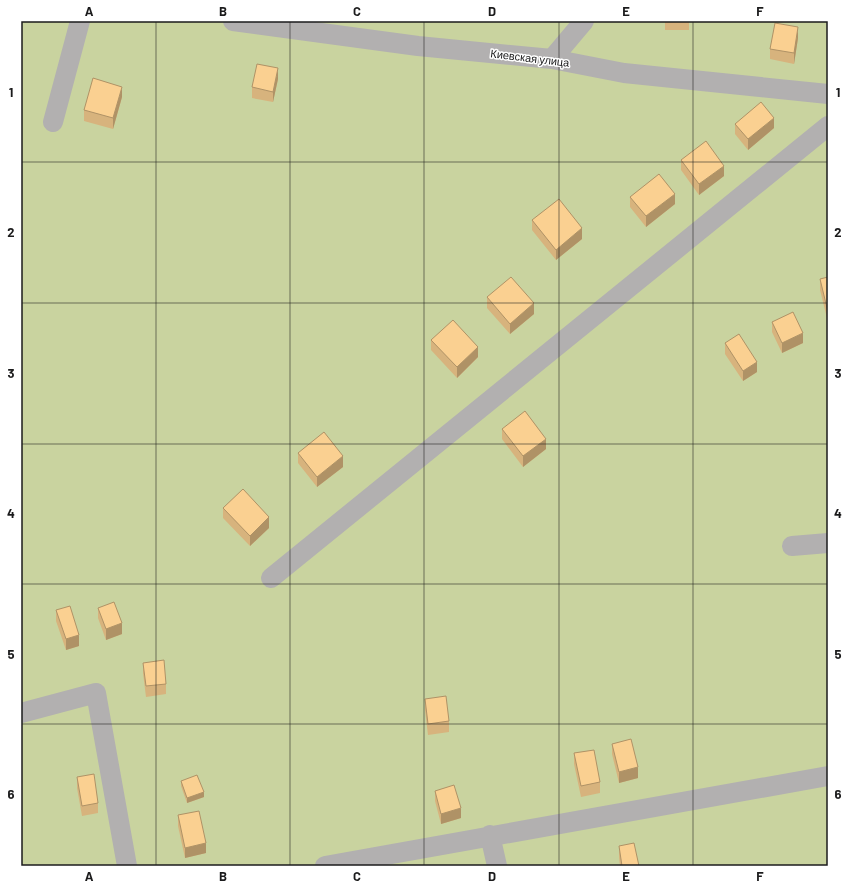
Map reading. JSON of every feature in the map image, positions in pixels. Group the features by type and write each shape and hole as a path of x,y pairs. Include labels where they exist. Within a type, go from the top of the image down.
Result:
{"street":[{"path":"53,122 80,21"},
{"name":"Киевская улица","path":"233,21 418,46 552,60 624,73 828,94"},
{"path":"552,60 584,21"},
{"path":"271,578 828,126"},
{"path":"792,546 828,543"},
{"path":"21,713 96,693 127,866"},
{"path":"325,866 828,776"},
{"path":"490,836 496,866"}],"green space":[{"path":"21,21 828,21 828,866 21,866"}],"building":[{"path":"775,23 798,27 794,53 770,49"},
{"path":"257,64 278,68 273,92 252,87"},
{"path":"93,78 122,87 113,118 84,110"},
{"path":"761,102 774,118 748,139 735,124"},
{"path":"706,141 724,166 699,184 681,160"},
{"path":"659,174 675,194 646,216 630,197"},
{"path":"559,199 582,228 556,250 532,220"},
{"path":"511,277 534,303 510,324 487,297"},
{"path":"828,277 828,312 820,279"},
{"path":"793,312 803,333 782,343 772,322"},
{"path":"453,320 478,347 457,367 431,340"},
{"path":"739,334 757,362 743,371 725,343"},
{"path":"525,411 546,439 523,456 502,429"},
{"path":"324,432 343,456 317,477 298,453"},
{"path":"243,489 269,517 250,536 223,508"},
{"path":"114,602 122,623 106,629 98,608"},
{"path":"70,606 79,635 66,639 56,610"},
{"path":"164,660 166,684 146,686 143,663"},
{"path":"446,696 449,721 428,724 425,699"},
{"path":"631,739 638,767 619,772 612,744"},
{"path":"594,750 600,782 581,786 574,753"},
{"path":"94,774 98,803 82,806 77,777"},
{"path":"197,775 204,792 187,798 181,781"},
{"path":"454,785 461,808 441,814 435,791"},
{"path":"199,811 206,843 185,848 178,815"},
{"path":"634,843 639,866 622,866 619,846"}]}
